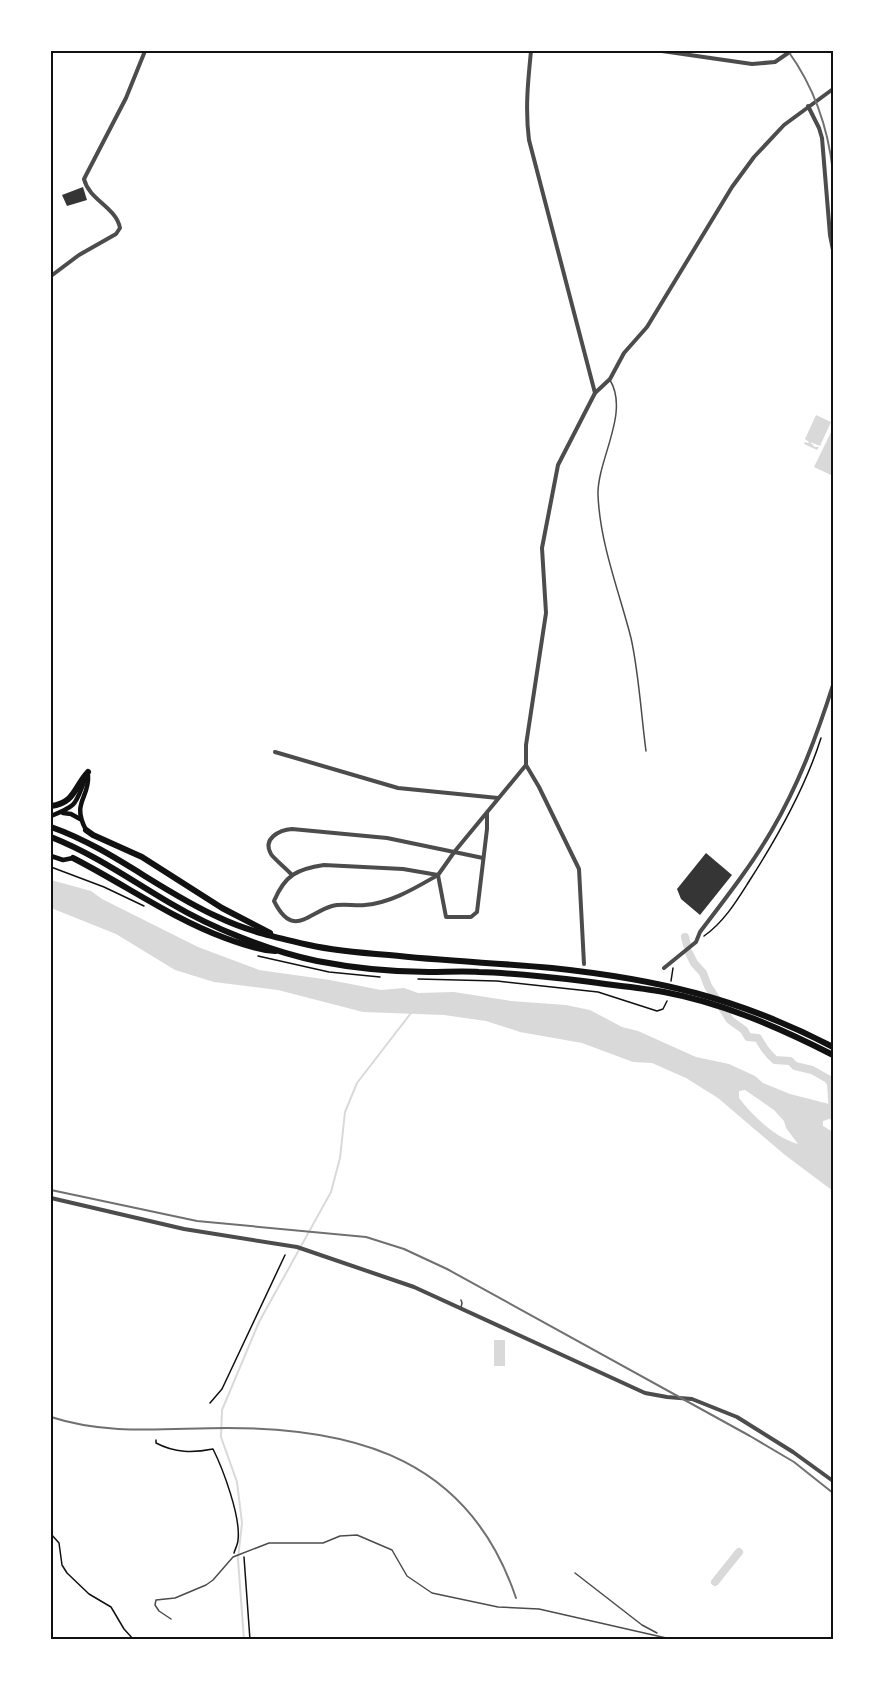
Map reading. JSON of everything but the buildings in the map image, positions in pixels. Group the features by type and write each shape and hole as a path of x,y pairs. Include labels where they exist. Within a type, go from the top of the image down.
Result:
{"highway":[{"path":"51,806 69,800 81,779 88,772"},
{"path":"51,827 92,844 216,917 243,928 312,946 357,952 552,968 669,982 744,1006 833,1047"},
{"path":"86,830 142,857 222,908 276,937"},
{"path":"51,837 98,858 171,904 233,933 316,961 359,968 550,977 665,992 741,1014 833,1055"},
{"path":"73,858 190,924 263,951 281,951"}],"main road":[{"path":"63,813 75,803 88,772"},
{"path":"86,830 80,819 80,806 89,781 88,772"},
{"path":"51,816 63,813 80,819"},
{"path":"51,856 61,860 73,858"}],"street":[{"path":"51,276 79,255 116,234 120,228 116,217 84,182 126,98 145,51"},
{"path":"531,51 526,93 529,140 595,393"},
{"path":"662,51 752,64 775,62 791,51"},
{"path":"584,964 579,869 526,765 526,745 546,613 542,548 558,465 595,393 610,379 624,353 647,327 732,187 754,157 784,125 833,89"},
{"path":"808,106 822,138 833,250"},
{"path":"664,968 696,942 700,932 772,830 810,754 833,685"},
{"path":"275,752 398,788 499,798"},
{"path":"438,875 403,868 324,865 309,867 292,875 281,884 274,901 280,912 291,920 305,921 332,905 367,905 401,896 438,875 526,765"},
{"path":"438,875 446,917 471,917 477,912 487,813"},
{"path":"292,875 271,854 269,844 274,834 282,830 387,838 484,858"},
{"path":"51,1198 184,1228 297,1247 414,1287 645,1393 692,1399 737,1417 793,1452 833,1481"}],"lane":[{"path":"610,379 614,388 616,416 612,438 601,467 598,492 600,516 604,540 631,640 646,751"},
{"path":"461,1300 461,1309"},
{"path":"171,1619 154,1605 156,1600 175,1598 206,1585 233,1557 274,1542 323,1543 340,1536 357,1534 390,1548 397,1556 406,1576 432,1593 498,1607 539,1608 675,1640"},
{"path":"575,1573 659,1635"}],"path":[{"path":"669,982 675,960"},
{"path":"210,1403 222,1389 285,1255"},
{"path":"156,1440 156,1443 170,1449 190,1453 213,1449 228,1487 238,1528 238,1541 233,1557"},
{"path":"51,1534 59,1543 62,1565 67,1573 89,1594 111,1607 124,1629 134,1640"},
{"path":"243,1554 250,1640"}],"shaded area":[{"path":"816,415 831,422 820,446 810,442 815,447 819,447 817,450 804,444 809,442 805,439"},
{"path":"833,428 833,476 814,467"},
{"path":"51,880 91,891 102,899 198,947 259,970 381,990 404,988 418,993 454,992 511,1001 566,1005 590,1010 622,1027 638,1031 696,1057 729,1064 755,1076 763,1083 790,1094 833,1105 833,1120 823,1121 823,1126 833,1132 833,1191 785,1155 718,1098 686,1078 652,1063 633,1062 582,1043 520,1032 486,1021 444,1015 363,1012 278,990 214,982 175,970 116,934 51,908","holes":["745,1090 774,1110 784,1121 786,1128 798,1144 781,1137 758,1119 739,1098 739,1091"]},
{"path":"494,1340 505,1340 505,1366 494,1366"}],"waterway":[{"path":"685,937 687,945"},
{"path":"689,953 730,1020 744,1030 748,1037 758,1038 775,1060 790,1061 795,1066 812,1070 828,1079 831,1084 833,1113"},
{"path":"244,1640 238,1559 242,1523 237,1482 221,1437 222,1410 259,1322 331,1192 340,1158 345,1112 357,1083 411,1013"},
{"path":"715,1582 739,1552"}],"railway":[{"path":"788,51 806,79 819,108 828,139 833,172"},
{"path":"51,1190 197,1221 366,1237 404,1249 447,1269 750,1436 794,1462 833,1493"},
{"path":"51,1417 73,1423 116,1429 276,1430 322,1435 365,1446 404,1462 439,1484 470,1514 496,1551 516,1598"}]}
